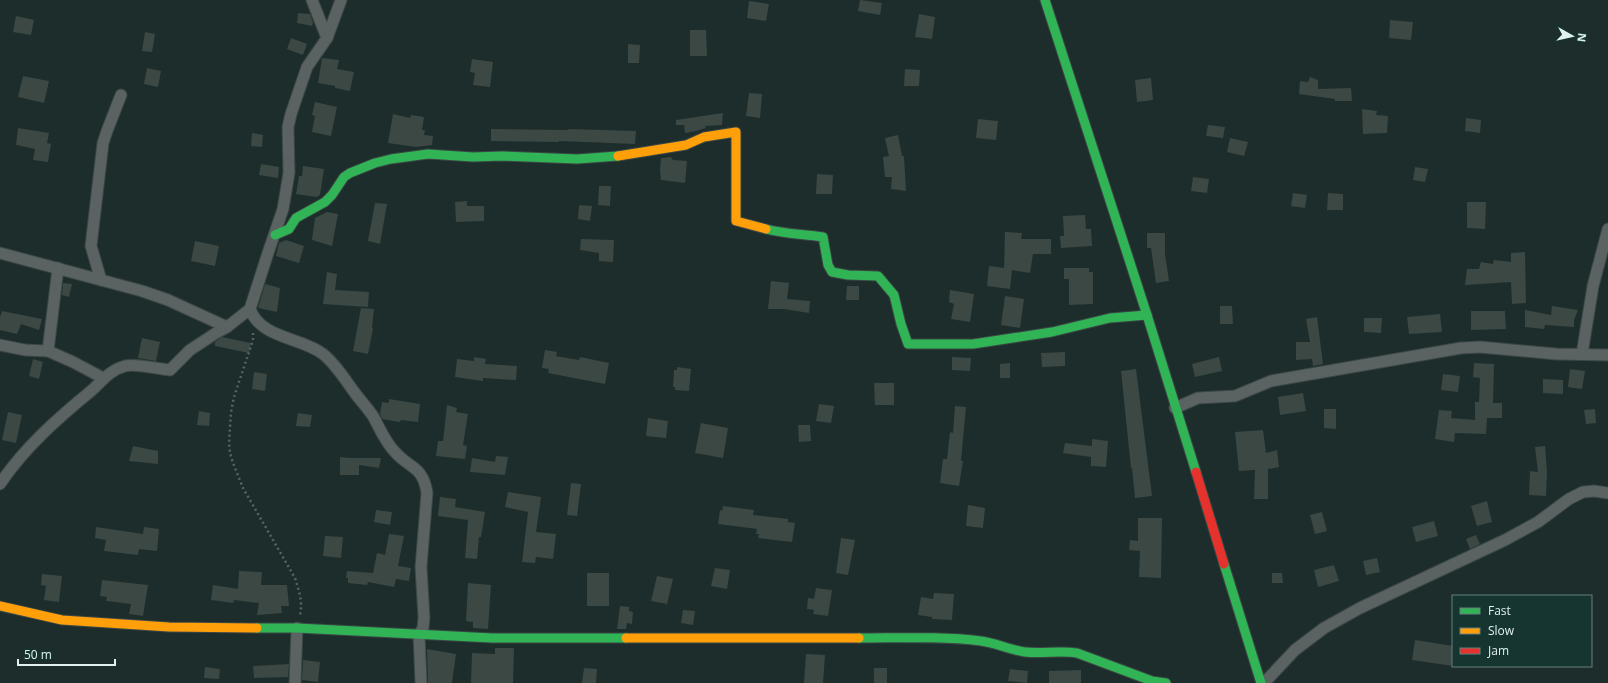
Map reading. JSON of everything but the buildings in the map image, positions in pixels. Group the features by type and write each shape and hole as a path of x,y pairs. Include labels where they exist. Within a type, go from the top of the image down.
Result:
{"street":[{"path":"312,0 327,38"},
{"path":"0,484 14,463 24,452 74,404 93,390 103,378 112,371 126,365 170,370 190,350 216,333 252,313 268,253 283,209 289,173 288,127 291,114 307,67 327,38 341,0"},
{"path":"1045,0 1147,315 1261,683"},
{"path":"101,280 91,246 103,143 121,95"},
{"path":"275,235 289,229 296,218 325,202 344,178 350,173 375,163 391,159 428,154 473,157 502,156 577,159 606,158 686,145 704,137 736,132 736,221 777,232 823,237 828,265 832,272 848,275 878,276 894,295 901,324 908,344 973,344 1039,334 1110,318 1147,315"},
{"path":"1582,354 1593,286 1608,229"},
{"path":"0,253 142,291 168,300 228,327"},
{"path":"48,351 58,268"},
{"path":"252,313 259,323 273,332 323,354 366,407 395,452 417,469 426,484 427,493 421,567 424,624 419,635 421,683"},
{"path":"0,346 25,350 48,351 103,378"},
{"path":"1175,408 1198,398 1235,396 1271,381 1461,348 1480,347 1556,354 1608,355"},
{"path":"1264,683 1295,650 1324,628 1360,608 1506,540 1538,522 1569,499 1583,492 1594,491 1608,493"},
{"path":"0,606 62,620 169,627 297,628 492,638 943,638 982,641 1024,652 1040,653 1065,651 1077,653 1152,681 1166,683"},
{"path":"295,683 297,628"}],"path":[{"path":"252,313 253,340 234,397 229,443 233,463 243,488 295,578 300,592 301,613 297,628"}],"traffic: fast":[{"path":"1045,0 1196,472"},
{"path":"275,235 289,229 296,218 325,202 332,195 344,177 350,173 375,163 391,159 428,154 473,157 502,156 577,159 618,156"},
{"path":"766,229 823,237 828,265 832,272 848,275 878,276 894,295 901,324 908,344 973,344 1052,332 1110,318 1147,315"},
{"path":"1224,564 1261,683"},
{"path":"257,628 297,628 492,638 626,638"},
{"path":"859,638 966,639 987,642 1025,652 1077,653 1152,681 1166,683"}],"traffic: slow":[{"path":"618,156 686,145 704,137 736,132 736,221 766,229"},
{"path":"0,606 62,620 169,627 257,628"},
{"path":"626,638 859,638"}],"traffic: jam":[{"path":"1196,472 1224,564"}]}
